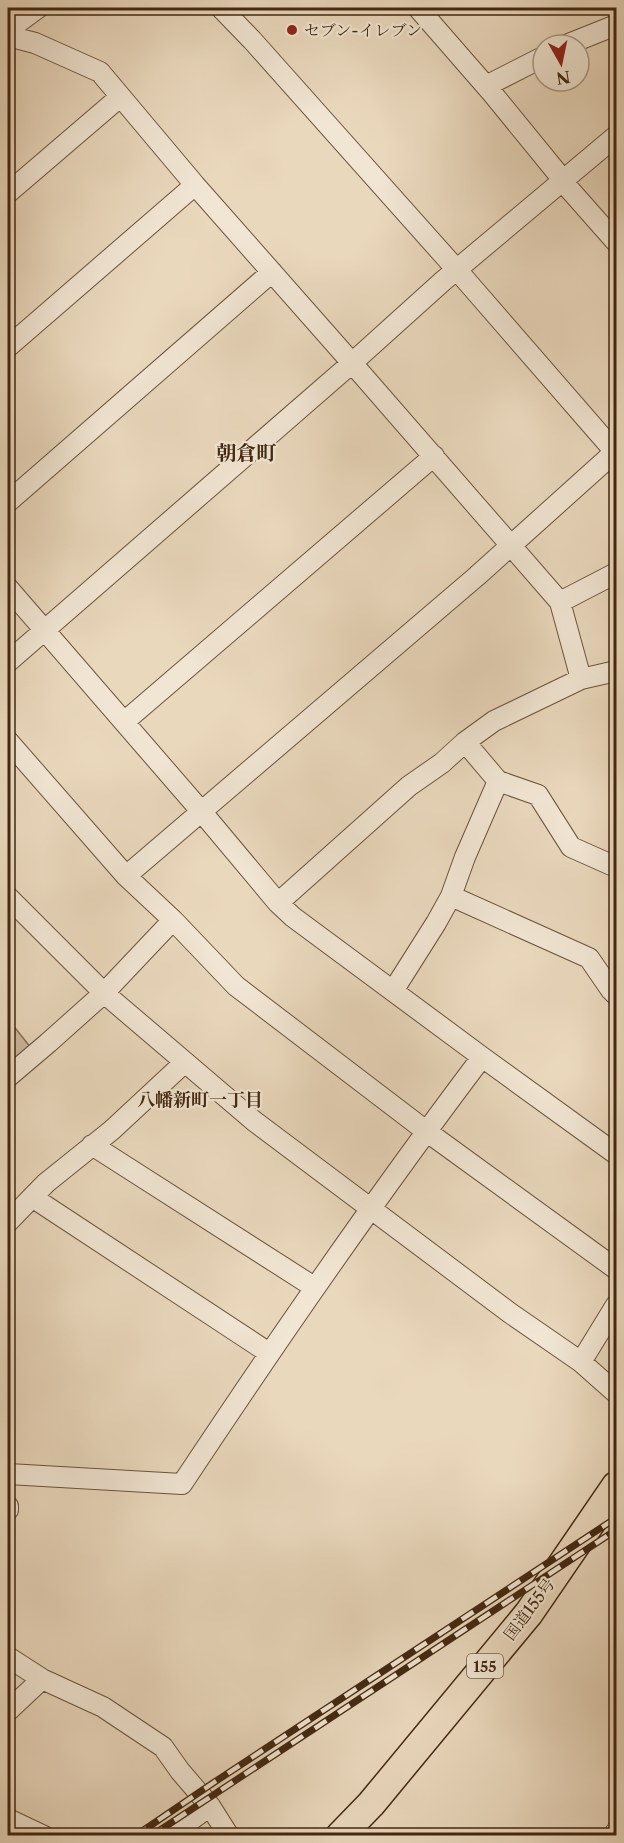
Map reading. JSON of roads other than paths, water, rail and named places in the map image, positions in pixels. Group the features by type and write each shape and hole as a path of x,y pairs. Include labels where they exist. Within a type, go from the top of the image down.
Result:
{"highway":[{"name":"国道155号","path":"340,1836 371,1803 529,1613 616,1486"}],"street":[{"path":"8,30 38,8"},
{"path":"126,876 468,583 616,452 457,270 221,8"},
{"path":"417,8 486,86 563,182 616,242"},
{"path":"591,36 616,26"},
{"path":"8,36 35,43 100,72 195,185 560,602 581,679"},
{"path":"486,86 531,63"},
{"path":"8,193 120,97"},
{"path":"8,663 457,270 616,136"},
{"path":"8,347 195,185"},
{"path":"8,501 272,272"},
{"path":"124,722 434,456"},
{"path":"560,602 616,573"},
{"path":"8,588 278,903 393,991 616,1154"},
{"path":"278,903 409,786 494,721 581,679 616,672"},
{"path":"8,741 126,876 173,920 236,986 426,1131 616,1269"},
{"path":"465,742 498,781 538,795 571,847 616,867"},
{"path":"393,991 451,896 498,781"},
{"path":"451,896 589,958 616,994"},
{"path":"8,897 104,993 254,1121 510,1313 581,1362 616,1394"},
{"path":"8,1077 104,993 173,920"},
{"path":"8,1474 182,1484 314,1287 482,1057"},
{"path":"8,1222 46,1183 112,1130 184,1063"},
{"path":"92,1145 314,1287"},
{"path":"32,1197 269,1353"},
{"path":"581,1362 616,1305"},
{"path":"8,1657 42,1679 103,1707 163,1748 210,1806 229,1836"},
{"path":"8,1711 42,1679"},
{"path":"169,1836 210,1806"},
{"path":"8,1819 44,1836"},
{"path":"614,1836 616,1831"}],"railway":[{"path":"135,1836 616,1518"},
{"path":"151,1836 616,1530"}],"place":[{"name":"セブン-イレブン","path":"292,30"}],"district":[{"name":"朝倉町","path":"246,453"},
{"name":"八幡新町一丁目","path":"200,1100"}]}
